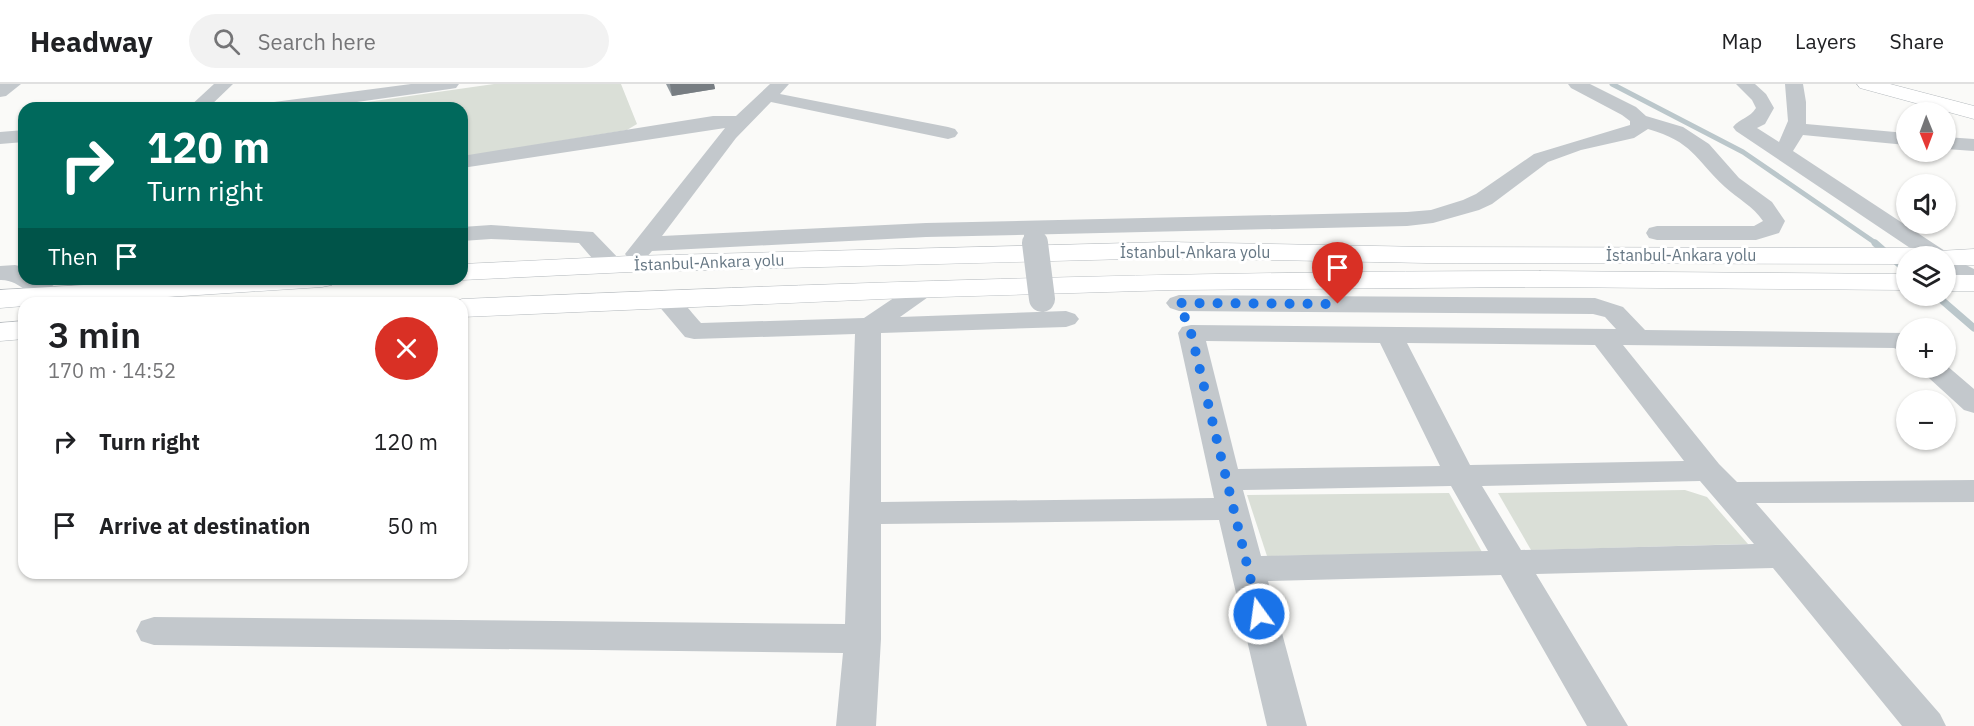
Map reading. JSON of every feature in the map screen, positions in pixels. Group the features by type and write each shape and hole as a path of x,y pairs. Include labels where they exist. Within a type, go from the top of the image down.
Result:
{"main road":[{"path":"1867,84 1974,113"},
{"name":"İstanbul-Ankara yolu","path":"468,271 628,257 1167,250 1427,255 1896,256"},
{"path":"1956,257 1974,257"},
{"name":"İstanbul-Ankara yolu","path":"468,308 664,298 922,290 1175,293 1431,279 1896,282"},
{"path":"1956,283 1974,282"},
{"path":"25,297 209,285"},
{"path":"0,299 18,298"},
{"path":"0,332 18,330"}],"street":[{"path":"0,92 12,84"},
{"path":"204,102 224,84"},
{"path":"322,102 450,84"},
{"path":"1577,84 1629,111 1639,120 1676,131 1702,148 1732,182 1764,207 1774,221 1771,228 1756,234 1657,233"},
{"path":"1745,84 1760,98 1765,108 1758,120 1743,127 1922,246"},
{"path":"1780,151 1790,144 1796,129 1798,103 1794,84"},
{"path":"628,257 729,134 773,90 948,133"},
{"path":"468,234 491,232 585,237 628,257 948,230 1407,219 1433,216 1471,205 1484,199 1541,158 1575,146 1627,134 1639,128 1639,120"},
{"path":"468,161 712,122 740,122"},
{"path":"1796,129 1896,138"},
{"path":"0,138 18,136"},
{"path":"1956,144 1974,145"},
{"path":"1034,237 1042,299"},
{"path":"1956,269 1974,282"},
{"path":"0,273 15,272 18,274"},
{"path":"34,285 50,295"},
{"path":"868,327 922,290"},
{"path":"1287,726 1228,494 1191,333 1175,293 1595,306 1614,312 1639,339"},
{"path":"664,298 694,331 1066,319"},
{"path":"856,726 863,639 868,327"},
{"path":"1191,333 1604,339 1896,340"},
{"path":"1390,336 1461,477 1608,726"},
{"path":"1604,339 1718,482 1926,726"},
{"path":"1944,378 1974,404"},
{"path":"866,513 1228,494 1461,477 1718,482 1974,491"},
{"path":"1248,569 1782,556"},
{"path":"154,631 863,639"}],"shaded area":[{"path":"494,84 621,84 637,124 627,130 468,156 468,102 367,102"},
{"path":"1685,490 1707,497 1748,544 1531,550 1498,493"},
{"path":"1449,493 1482,552 1267,556 1247,495"}],"waterway":[{"path":"1612,84 1743,152 1877,244"},
{"path":"1875,243 1896,261"},
{"path":"1949,306 1974,328"}],"route":[{"path":"1259,614 1191,333 1179,303 1338,304"}]}
